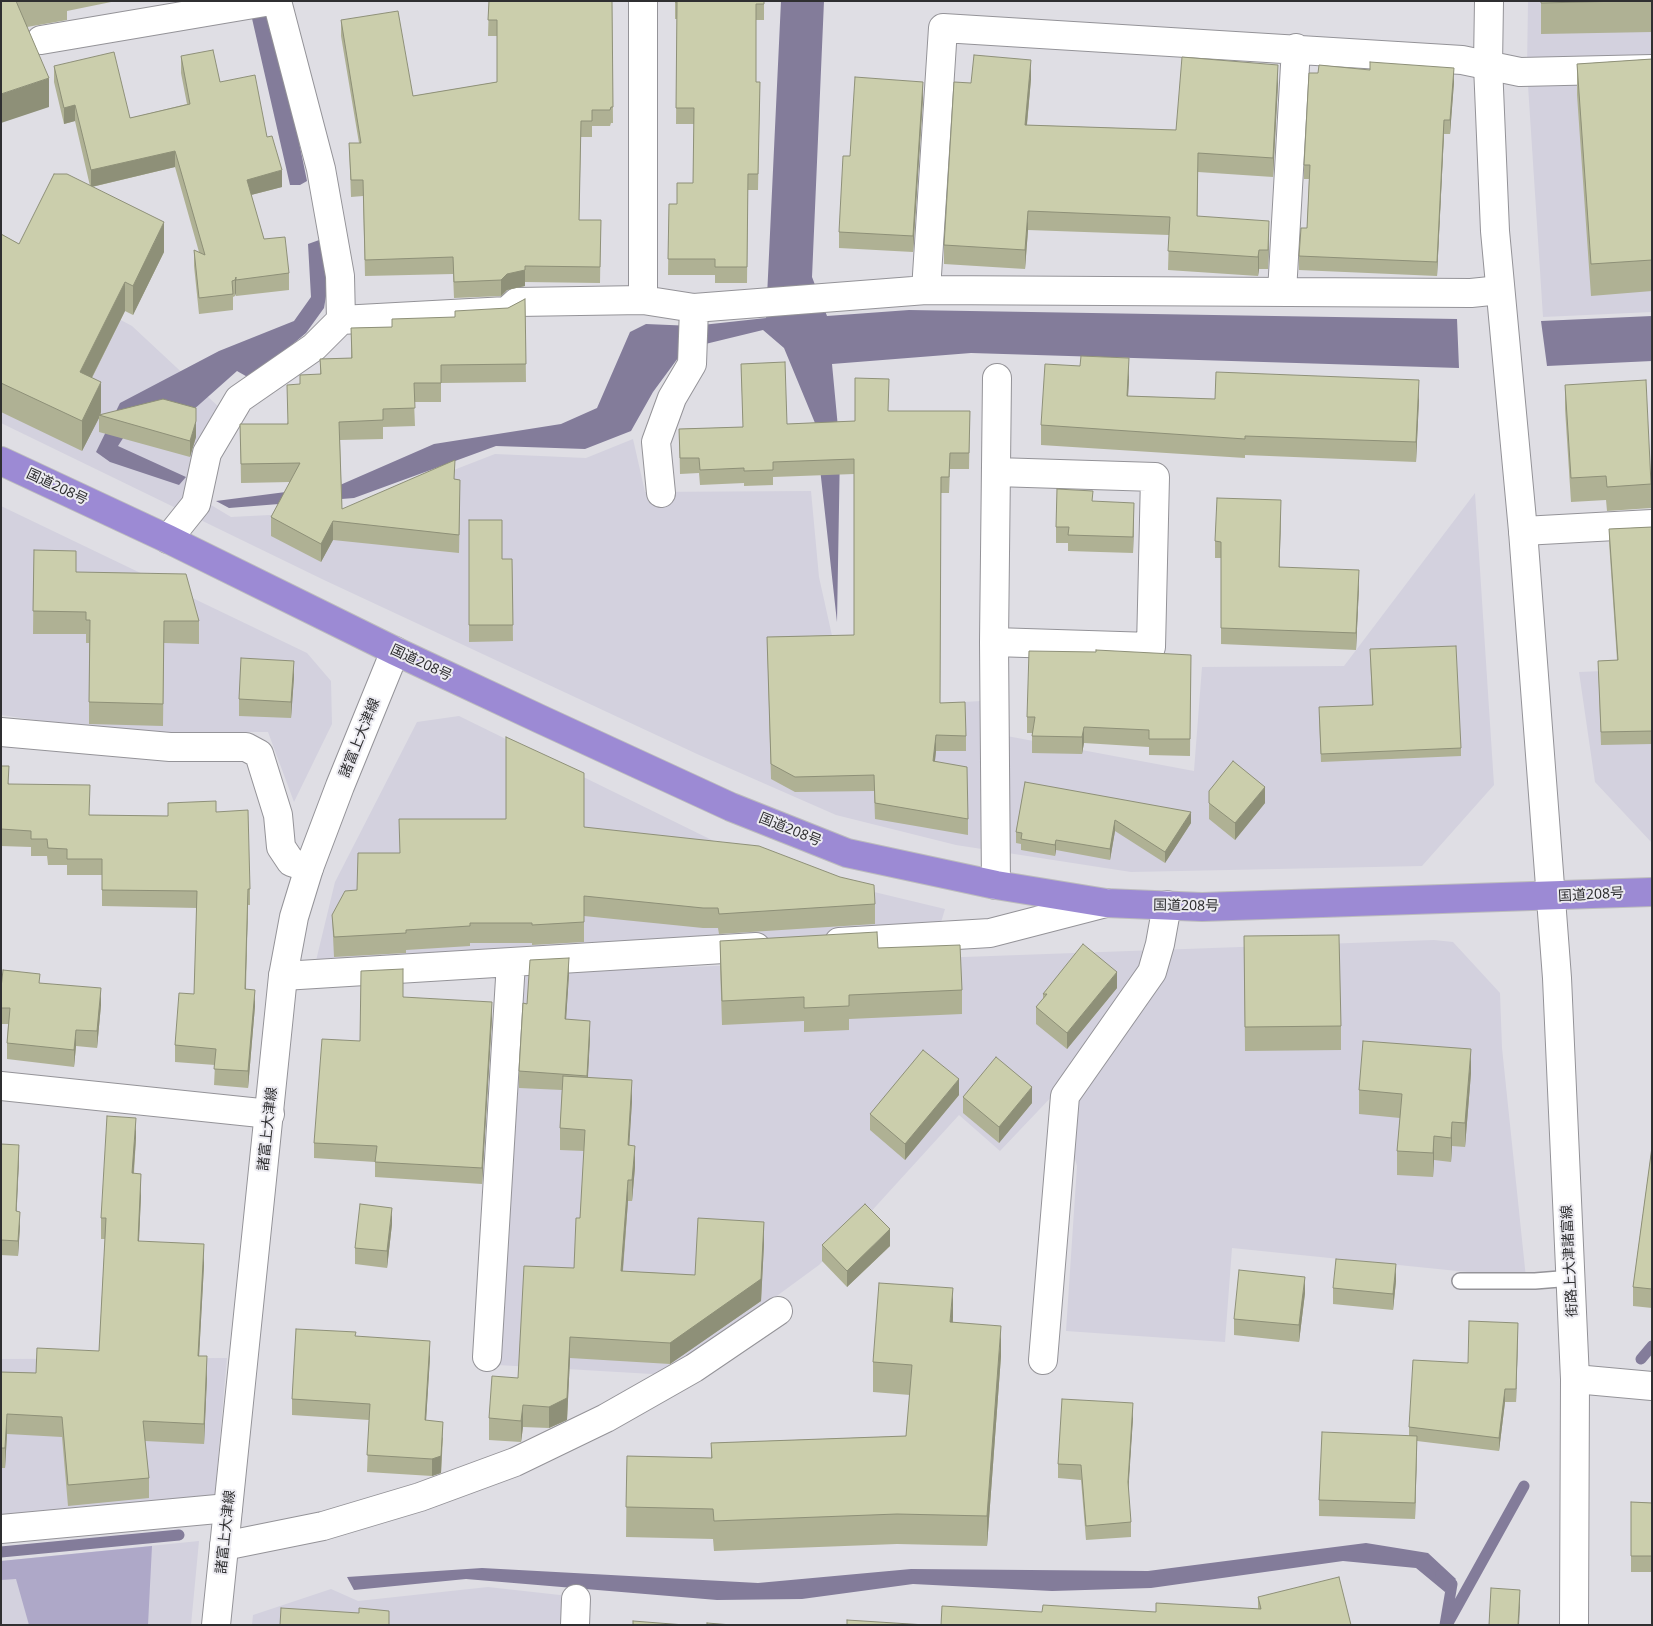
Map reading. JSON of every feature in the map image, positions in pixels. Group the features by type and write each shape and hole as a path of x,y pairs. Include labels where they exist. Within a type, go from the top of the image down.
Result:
{"highway":[{"name":"国道208号","path":"1,461 168,539 395,651 731,807 847,853 996,885 1106,903 1202,907 1552,897 1652,892"}],"street":[{"path":"41,40 271,1"},
{"path":"277,1 321,169 340,276 341,320"},
{"path":"643,1 643,300"},
{"name":"街路上大津諸富線","path":"1489,1 1488,65 1495,231 1523,531 1552,897 1572,1278 1576,1378 1574,1625"},
{"path":"926,290 943,28 1296,48 1462,60 1520,72 1652,69"},
{"path":"1282,292 1296,48"},
{"path":"168,539 196,504 207,453 239,399 314,347 341,320 507,311 517,302 643,300 694,308 926,290 1470,293 1500,290"},
{"path":"661,493 656,442 672,398 692,364 694,308"},
{"path":"996,885 994,642 997,378"},
{"path":"994,642 1150,647 1155,477 996,472"},
{"path":"1523,531 1652,524"},
{"name":"諸富上大津線","path":"216,1625 283,976 294,918 309,868 395,651"},
{"path":"1,732 170,747 246,747 259,754 278,815 282,847 292,862 309,868"},
{"path":"810,944 990,933 1106,903"},
{"path":"1043,1360 1065,1096 1152,972 1160,944 1167,905"},
{"path":"283,976 780,946"},
{"path":"487,1357 511,962"},
{"path":"1,1086 270,1114"},
{"path":"224,1546 323,1526 420,1497 515,1462 606,1418 686,1373 778,1311"},
{"path":"1576,1378 1650,1383"},
{"path":"1,1529 228,1508"}],"lane":[{"path":"1460,1281 1535,1281 1572,1278"}],"shaded area":[{"path":"248,1 270,1 307,181 300,185 290,185"},
{"path":"781,1 824,1 812,277 827,316 909,310 1457,319 1459,368 971,353 832,364 840,449 837,622 815,423 784,348 763,330 693,347 678,358 653,392 631,431 585,449 496,446 354,498 229,508 216,501 340,485 434,444 561,424 597,408 630,332 646,324 693,326 766,318"},
{"path":"1528,1 1652,1 1652,312 1543,317 1527,70"},
{"path":"322,239 329,278 324,308 306,333 251,379 237,371 192,411 136,418 118,446 186,477 179,485 110,462 96,452 120,403 219,351 294,321 311,297 308,244"},
{"path":"1,256 132,326 220,408 186,490 231,517 348,511 495,454 586,458 633,439 645,492 811,491 819,577 848,708 982,701 980,731 1194,771 1202,667 1344,666 1475,493 1494,785 1422,866 1131,872 956,845 836,815 697,754 324,580 1,423"},
{"path":"1652,316 1652,361 1547,366 1541,321"},
{"path":"1,506 307,653 331,681 332,724 294,802 268,732 167,732 77,726 1,715"},
{"path":"1652,669 1652,843 1595,782 1579,672"},
{"path":"459,716 722,845 845,885 945,909 939,929 314,969 335,882 417,722"},
{"path":"1434,940 1453,942 1500,993 1502,1048 1526,1278 1232,1248 1225,1342 1066,1331 1077,1166 1056,1092 1000,1151 959,1115 867,1216 819,1265 669,1375 498,1365 521,973"},
{"path":"227,1358 214,1505 1,1522 1,1359"},
{"path":"199,1541 191,1625 1,1625 1,1561"},
{"path":"1366,1543 1428,1553 1456,1579 1445,1592 1416,1568 1343,1561 1151,1588 1052,1591 913,1584 802,1599 717,1600 466,1579 354,1590 347,1577 482,1568 758,1583 911,1569 1148,1571"},
{"path":"152,1546 148,1625 29,1625 16,1579 1,1580 1,1561"},
{"path":"488,1587 569,1596 568,1625 252,1625 253,1615 331,1589 358,1601"}],"building":[{"path":"1,1 16,1 49,78 1,94"},
{"path":"489,1 612,1 613,107 610,110 592,110 592,121 581,121 579,220 601,220 600,267 525,266 525,270 507,274 501,280 454,282 453,257 365,260 363,180 351,180 349,143 361,143 341,20 398,11 413,96 497,82 497,20 488,20"},
{"path":"675,1 764,1 764,4 756,4 756,82 760,82 758,174 748,174 747,267 715,267 715,259 668,259 669,204 677,204 677,183 693,183 694,108 676,108 677,2"},
{"path":"1541,1 1624,1 1541,3"},
{"path":"213,50 220,82 255,75 267,137 272,136 282,170 247,180 264,239 285,237 289,273 236,280 236,277 232,281 233,294 199,298 194,250 205,255 175,151 91,170 75,105 64,108 54,66 114,52 130,118 190,104 181,56"},
{"path":"974,55 1031,60 1025,125 1176,130 1182,57 1278,65 1273,158 1198,153 1197,216 1269,221 1268,250 1259,250 1258,257 1168,251 1170,217 1028,211 1025,250 944,245 954,82 971,83"},
{"path":"1652,59 1652,260 1591,264 1577,64"},
{"path":"1370,62 1454,68 1450,120 1444,120 1437,262 1299,256 1301,228 1307,228 1310,165 1304,165 1309,73 1318,73 1319,65 1370,70"},
{"path":"855,77 923,82 913,236 839,232 843,156 850,156"},
{"path":"54,174 67,174 164,222 133,286 125,282 80,372 101,382 82,421 1,383 1,234 19,244"},
{"path":"525,299 526,364 441,365 441,383 414,383 415,408 383,409 383,420 339,422 342,509 455,460 454,479 460,480 459,535 333,521 321,544 271,517 300,463 241,464 240,424 288,424 287,385 300,384 300,375 321,374 320,359 352,358 351,328 392,327 392,319 455,317 455,311 508,308"},
{"path":"1081,356 1129,358 1127,396 1215,399 1216,372 1419,380 1416,442 1245,436 1245,439 1041,425 1045,364 1080,366"},
{"path":"785,362 787,424 855,421 855,378 889,379 888,411 970,411 969,453 950,453 949,477 941,477 940,703 965,702 966,736 936,735 933,761 967,767 968,819 875,803 874,775 795,777 771,764 767,637 854,635 854,459 773,462 773,470 744,471 744,468 700,470 699,458 680,458 679,429 743,427 741,364"},
{"path":"1646,380 1651,484 1607,487 1606,476 1571,478 1565,385"},
{"path":"163,399 196,408 196,421 190,441 99,415"},
{"path":"1057,489 1093,491 1092,501 1134,503 1133,537 1068,535 1069,527 1056,527"},
{"path":"1217,498 1281,500 1279,567 1359,570 1356,633 1221,628 1221,542 1215,541"},
{"path":"469,520 502,520 502,559 512,559 513,625 469,625"},
{"path":"1652,527 1652,731 1601,732 1598,661 1618,660 1609,529"},
{"path":"34,550 76,551 76,572 186,574 199,621 164,621 163,704 89,702 90,620 86,620 86,612 33,611"},
{"path":"1456,646 1461,748 1321,754 1319,707 1373,705 1370,649"},
{"path":"1096,650 1191,655 1190,739 1149,739 1149,730 1084,727 1082,737 1032,736 1035,717 1027,717 1029,651 1096,652"},
{"path":"241,658 294,661 291,702 239,699"},
{"path":"506,737 584,773 584,827 759,846 840,877 874,885 875,904 719,914 718,908 584,896 584,922 532,925 532,923 470,923 470,926 406,930 406,933 334,937 332,915 345,891 357,890 358,853 400,853 399,819 506,819"},
{"path":"1233,761 1265,787 1235,823 1209,803 1209,791"},
{"path":"1,766 9,766 8,784 90,785 89,815 168,816 168,803 216,801 216,812 248,810 250,889 248,889 245,989 255,990 248,1071 214,1069 216,1049 175,1045 179,993 194,994 197,891 102,890 102,859 67,859 67,849 48,848 47,839 31,839 31,831 1,829"},
{"path":"1025,782 1191,812 1165,852 1115,820 1110,849 1056,840 1055,845 1021,839 1022,833 1016,832"},
{"path":"877,932 878,948 960,945 962,990 849,995 849,1006 804,1008 804,997 722,1001 720,941"},
{"path":"1339,935 1341,1026 1245,1027 1244,936"},
{"path":"1083,944 1117,972 1067,1033 1036,1007 1047,994 1043,994"},
{"path":"569,958 565,1019 590,1021 587,1076 519,1071 523,1003 527,1004 530,960"},
{"path":"403,969 403,997 492,1002 482,1168 375,1162 377,1146 314,1143 322,1039 360,1041 361,971"},
{"path":"3,970 40,974 39,983 101,988 97,1031 76,1030 74,1050 7,1043 10,1008 1,1008"},
{"path":"1363,1041 1471,1049 1465,1123 1452,1122 1451,1138 1434,1136 1433,1153 1397,1151 1402,1094 1359,1090"},
{"path":"923,1050 959,1079 905,1144 870,1114"},
{"path":"996,1057 1032,1087 999,1127 963,1097"},
{"path":"563,1076 632,1080 628,1145 635,1146 632,1180 628,1180 621,1271 695,1275 698,1218 764,1222 761,1279 670,1343 570,1337 567,1398 549,1407 523,1405 521,1421 489,1418 492,1376 518,1378 524,1266 574,1268 576,1218 580,1218 585,1130 560,1128"},
{"path":"107,1116 136,1118 132,1173 141,1174 138,1241 204,1244 198,1356 207,1356 204,1424 143,1421 149,1478 68,1485 62,1417 7,1414 5,1448 1,1448 1,1372 36,1373 37,1348 99,1351 106,1218 101,1218"},
{"path":"1,1144 19,1145 16,1211 20,1212 18,1241 1,1240"},
{"path":"1652,1147 1652,1289 1633,1287"},
{"path":"360,1204 392,1208 387,1251 355,1248"},
{"path":"865,1204 890,1229 847,1271 822,1245"},
{"path":"1336,1259 1396,1264 1393,1294 1333,1288"},
{"path":"1239,1270 1305,1277 1299,1325 1234,1319"},
{"path":"879,1283 953,1288 950,1322 1001,1326 987,1516 897,1514 714,1521 713,1509 626,1507 627,1456 712,1458 711,1443 906,1436 912,1365 873,1362"},
{"path":"1469,1321 1518,1323 1516,1389 1505,1389 1499,1438 1409,1427 1413,1360 1468,1363"},
{"path":"296,1329 356,1332 355,1336 430,1341 425,1420 443,1422 441,1456 432,1459 367,1455 370,1404 292,1399"},
{"path":"1062,1399 1133,1403 1128,1482 1131,1522 1086,1526 1081,1465 1058,1464"},
{"path":"1322,1432 1417,1436 1415,1503 1319,1500"},
{"path":"1631,1502 1652,1503 1652,1556 1631,1556"},
{"path":"1339,1577 1351,1625 941,1625 942,1606 1042,1612 1043,1605 1156,1612 1156,1603 1261,1609 1258,1597"},
{"path":"1491,1588 1520,1590 1518,1625 1489,1625"},
{"path":"281,1608 359,1613 359,1608 389,1611 389,1625 280,1625"},
{"path":"847,1620 926,1625 847,1625"},
{"path":"633,1621 685,1625 633,1625"},
{"path":"707,1623 732,1625 707,1625"}],"waterway":[{"path":"1641,1359 1652,1346"},
{"path":"1448,1623 1524,1486"},
{"path":"1,1552 179,1535"},
{"path":"1441,1575 1452,1584 1445,1625"}]}
